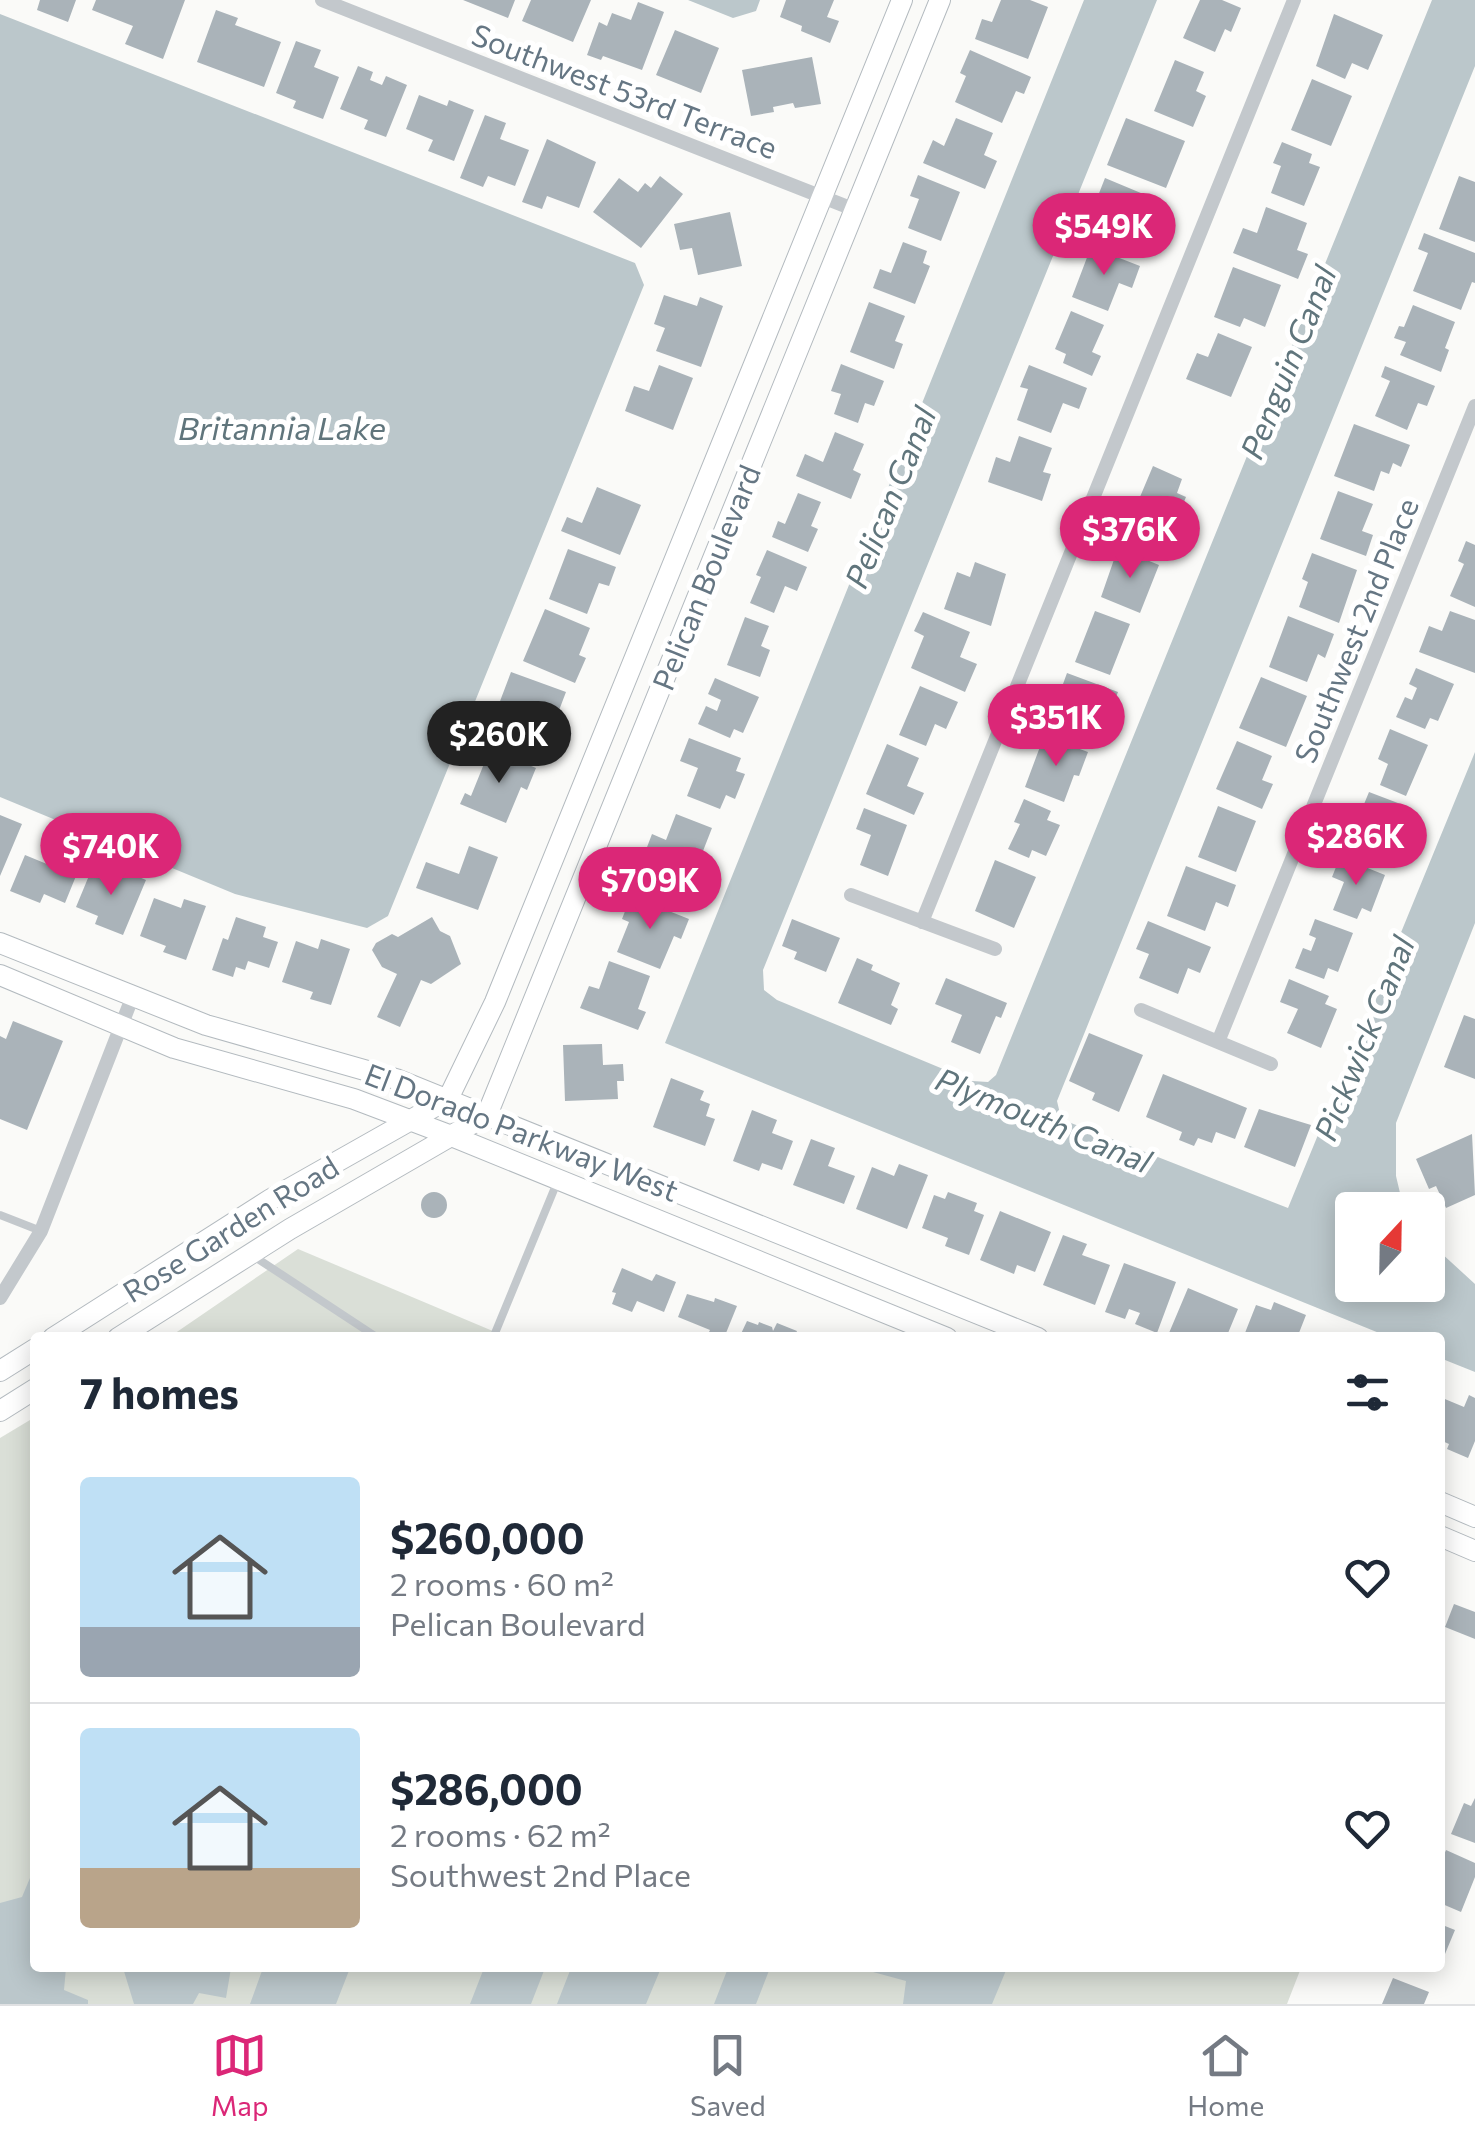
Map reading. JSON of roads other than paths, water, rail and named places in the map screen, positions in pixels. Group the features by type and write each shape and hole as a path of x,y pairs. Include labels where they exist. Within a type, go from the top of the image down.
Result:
{"street":[{"name":"Southwest 53rd Terrace","path":"322,0 853,209"},
{"name":"Pelican Boulevard","path":"448,1099 495,1002 902,0"},
{"name":"Pelican Boulevard","path":"486,1115 940,0"},
{"path":"922,922 1294,0"},
{"name":"Southwest 2nd Place","path":"1218,1042 1475,406"},
{"path":"852,895 994,949"},
{"name":"El Dorado Parkway West","path":"0,943 206,1025 396,1078 1023,1332"},
{"name":"El Dorado Parkway West","path":"0,975 212,1061 354,1099 449,1135 932,1332"},
{"path":"0,1298 41,1231 132,998"},
{"path":"1141,1010 1271,1064"},
{"path":"408,1120 448,1099"},
{"path":"449,1135 486,1115"},
{"name":"Rose Garden Road","path":"62,1332 271,1199 408,1120"},
{"name":"Rose Garden Road","path":"128,1332 449,1135"},
{"path":"842,1296 856,1264"},
{"path":"0,1371 30,1352"},
{"path":"0,1411 30,1392"},
{"path":"1445,1504 1475,1517"},
{"path":"1445,1538 1475,1550"}],"lane":[{"path":"495,1332 558,1180"},
{"path":"0,1215 41,1231"},
{"path":"251,1254 369,1332"}],"water":[{"path":"688,0 760,0 756,11 733,18"},
{"path":"1084,0 1157,0 763,970 764,990 777,1000 972,1081 988,1082 996,1075 1432,0 1475,0 1475,66 1057,1101 1061,1118 1071,1123 1288,1208 1475,752 1475,923 1396,1123 1400,1192 1335,1192 1335,1302 1445,1302 1445,1257 1475,1284 1475,1372 1445,1360 1445,1332 1377,1332 665,1043"},
{"name":"Britannia Lake","path":"0,14 635,263 644,285 388,916 367,928 235,894 0,797"},
{"path":"30,1878 30,1972 66,1972 64,1990 88,2000 88,2004 0,2004 0,1903 22,1897"},
{"path":"124,1972 230,1972 226,1998 199,1993 193,2004 134,2004"},
{"path":"262,1972 348,1972 336,2004 250,2004"},
{"path":"482,1972 543,1972 531,2004 470,2004"},
{"path":"569,1972 659,1972 646,2004 557,2004"},
{"path":"726,1972 768,1972 756,2004 714,2004"},
{"path":"873,1972 1005,1972 992,2004 903,2004 906,1981"}],"water label":[{"name":"Penguin Canal","path":"1287,362"},
{"name":"Pelican Canal","path":"889,497"},
{"name":"Pickwick Canal","path":"1363,1038"},
{"name":"Plymouth Canal","path":"1044,1119"}]}
